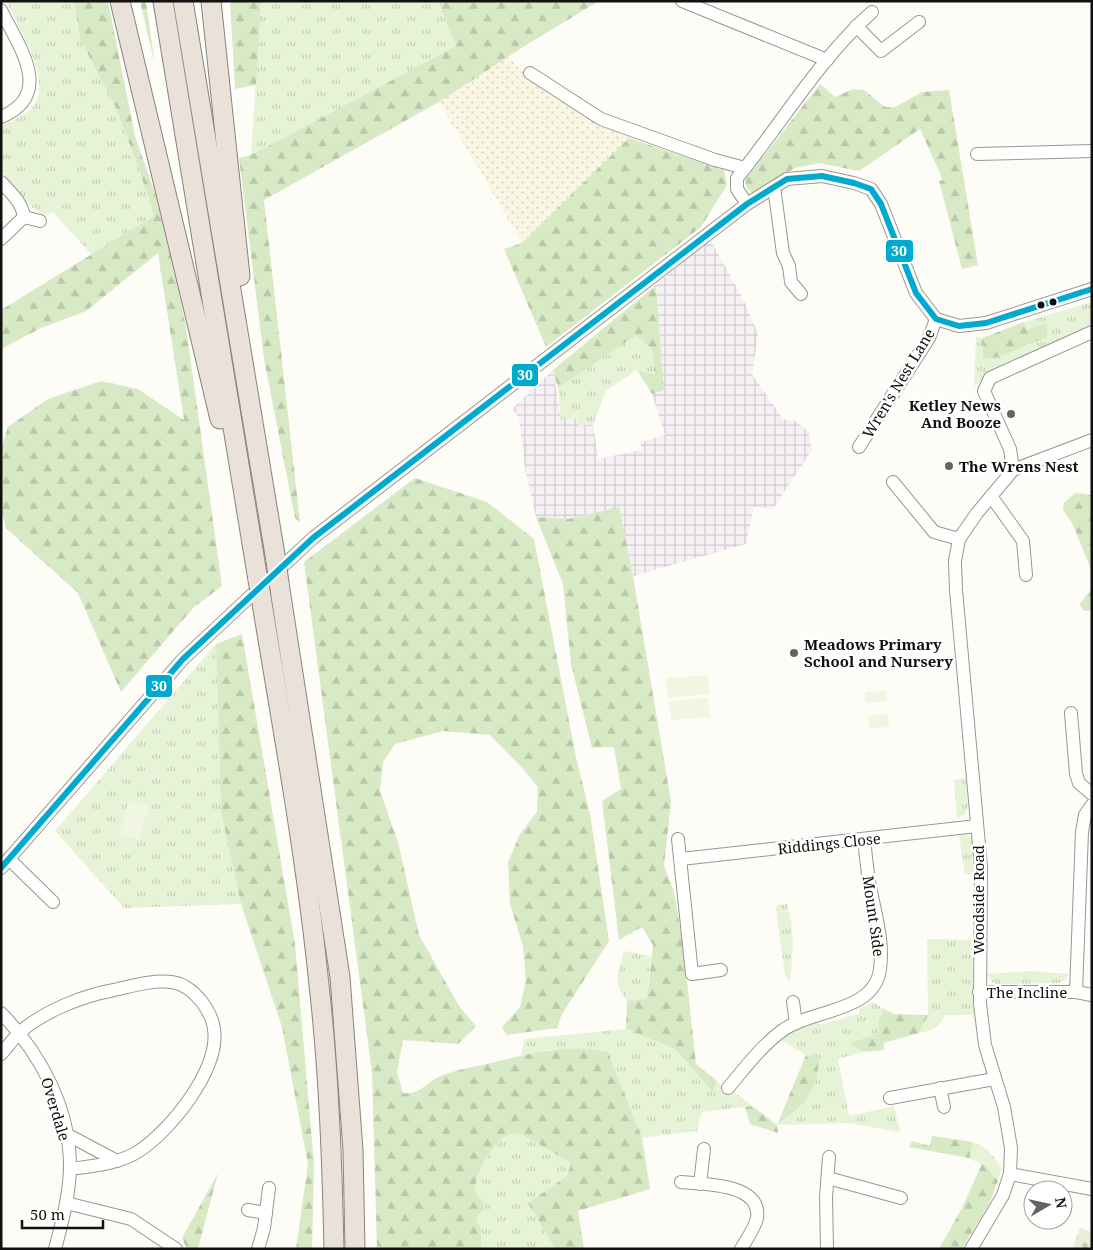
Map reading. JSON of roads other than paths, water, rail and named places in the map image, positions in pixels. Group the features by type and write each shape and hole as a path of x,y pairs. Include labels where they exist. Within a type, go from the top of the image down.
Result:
{"highway":[{"path":"120,1 258,581"},
{"path":"163,1 303,859 319,986 332,1147 334,1249"},
{"path":"183,1 276,561 340,977 353,1150 355,1249"},
{"path":"211,1 257,451"}],"street":[{"path":"682,1 827,60"},
{"path":"1,10 29,67 30,82 24,103 16,110 1,117"},
{"path":"747,204 735,184 737,178 827,60 856,26 872,12"},
{"path":"856,26 881,51 919,22"},
{"path":"530,73 601,119 715,160 745,168"},
{"path":"977,154 1092,150"},
{"path":"53,902 5,863 183,659 314,538 747,204 787,179 822,176 854,182 871,189 881,204 916,294 936,319 958,326 986,323 1092,289"},
{"path":"1,182 19,201 24,217"},
{"path":"774,187 783,253 789,266 791,282 801,294"},
{"path":"24,217 40,221"},
{"path":"1,239 24,217"},
{"name":"Wren's Nest Lane","path":"859,447 929,338 936,319"},
{"path":"1013,470 1010,449 984,391 990,378 1092,332"},
{"name":"Woodside Road","path":"971,1249 999,1204 1010,1174 1011,1148 1008,1126 985,1045 979,992 981,889 978,826 956,590 955,561 959,539 966,527 1013,470 1092,440"},
{"path":"893,482 934,532 959,539"},
{"path":"991,496 1023,542 1026,574"},
{"path":"1071,713 1079,732 1076,774 1079,783 1092,794"},
{"name":"The Incline","path":"1076,992 1082,832 1085,815 1092,805"},
{"name":"Riddings Close","path":"681,859 978,826"},
{"path":"678,839 692,974 721,970"},
{"name":"Mount Side","path":"728,1088 764,1046 796,1023 867,996 879,977 880,938 864,840"},
{"path":"1,1054 20,1032 43,1016 100,992 156,982 172,982 188,988 208,1010 214,1029 212,1049 205,1072 174,1121 138,1151 117,1161 70,1169"},
{"name":"The Incline","path":"979,992 1076,992 1092,995"},
{"path":"793,1002 796,1023"},
{"name":"Overdale","path":"1,1013 20,1032 51,1081 66,1134 70,1169 66,1203 56,1249"},
{"path":"890,1098 994,1079"},
{"path":"940,1088 944,1106"},
{"path":"66,1134 117,1161"},
{"path":"700,1184 704,1149"},
{"path":"827,1249 830,1157"},
{"path":"1010,1174 1092,1189"},
{"path":"828,1178 901,1198"},
{"path":"681,1182 741,1191 753,1202 757,1212 756,1223 741,1249"},
{"path":"258,1249 269,1188"},
{"path":"66,1203 131,1219 176,1249"},
{"path":"248,1210 266,1213"}],"place":[{"name":"Ketley News And Booze","path":"1011,414"},
{"name":"The Wrens Nest","path":"949,466"},
{"name":"Meadows Primary School and Nursery","path":"794,653"}]}
